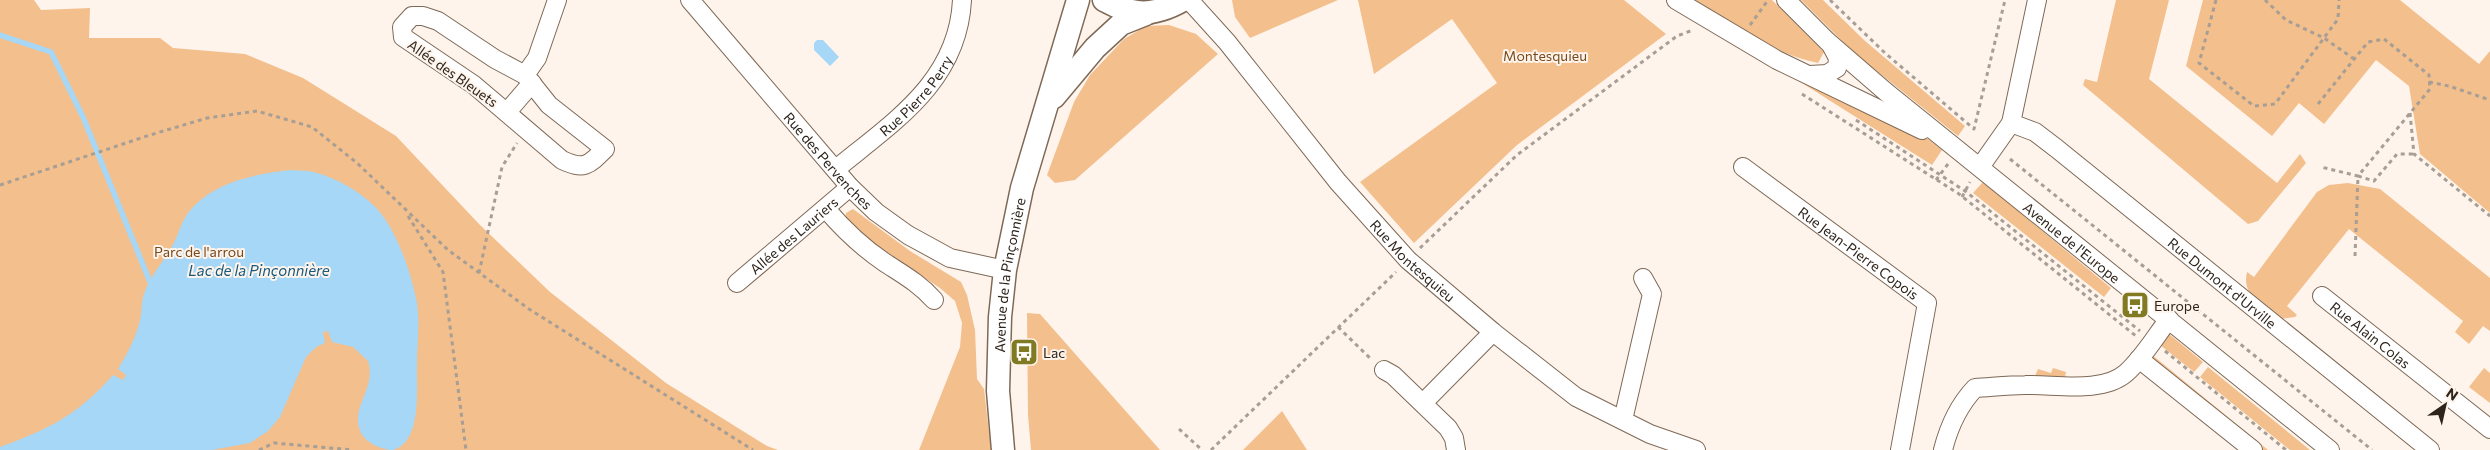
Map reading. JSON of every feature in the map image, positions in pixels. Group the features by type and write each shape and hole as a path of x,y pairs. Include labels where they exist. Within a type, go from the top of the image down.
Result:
{"main road":[{"name":"Avenue de la Pinçonnière","path":"1002,450 998,390 1000,317 1005,270 1022,188 1078,0"},
{"path":"1104,0 1121,10 1146,14"},
{"name":"Avenue de la Pinçonnière","path":"1048,103 1095,48 1121,24 1146,14 1167,9 1183,0"}],"street":[{"name":"Allée des Bleuets","path":"507,112 529,79 557,0"},
{"name":"Rue des Pervenches","path":"690,0 850,187 876,212 908,235 950,258 1005,270"},
{"name":"Rue Pierre Perry","path":"836,169 904,114 932,83 951,49 960,17 962,0"},
{"name":"Rue Montesquieu","path":"1189,0 1202,12 1227,42 1338,182 1408,260 1493,332 1576,397 1650,434 1696,450"},
{"path":"1676,0 1705,19 1777,60 1956,147"},
{"path":"1786,0 1831,44 1886,92 1956,147"},
{"path":"1980,166 2011,123 2038,0"},
{"name":"Allée des Bleuets","path":"412,16 424,16 438,21 494,59 529,79 549,105 604,149 591,163 577,167 562,160 474,85 403,38 402,27 412,16"},
{"path":"1810,75 1827,74 1837,68 1838,58 1831,44"},
{"name":"Rue Dumont d'Urville","path":"2011,123 2035,132 2056,148 2430,450"},
{"name":"Avenue de l'Europe","path":"1956,147 2330,450"},
{"name":"Rue Jean-Pierre Copois","path":"1743,167 1927,303 1900,450"},
{"name":"Allée des Lauriers","path":"737,283 850,187"},
{"path":"826,209 842,228 882,261 920,284 934,300"},
{"path":"1623,420 1652,294 1643,278"},
{"name":"Rue Alain Colas","path":"2322,296 2490,429"},
{"path":"1943,450 1949,425 1965,399 1976,388 2026,385 2086,386 2116,379 2139,359 2169,319"},
{"path":"1423,403 1493,332"},
{"path":"2139,359 2253,450"},
{"path":"1384,370 1393,375 1448,428 1454,438 1456,450"}],"path":[{"path":"1830,0 1885,53 1974,129 2005,0"},
{"path":"2216,0 2199,63 2254,106 2275,104 2338,19 2339,0"},
{"path":"2265,0 2286,20 2324,38 2354,59"},
{"path":"1211,450 1517,155 1677,36 1705,25 1705,19"},
{"path":"2318,104 2368,42 2384,39 2429,75 2430,89 2358,176 2355,256"},
{"path":"2429,82 2449,86 2490,100"},
{"path":"1801,93 1959,194 2140,340"},
{"path":"0,185 109,148 207,118 257,111 312,127 357,163 405,211 448,250 479,273 529,309 753,450"},
{"path":"2410,113 2414,154"},
{"path":"1854,119 1965,191 2144,334"},
{"path":"479,273 502,167 508,154 528,130"},
{"path":"2321,168 2374,181 2397,154 2414,154 2490,216"},
{"path":"2010,159 2372,450"},
{"path":"405,211 444,272 466,450"},
{"path":"1338,328 1384,370"},
{"path":"2160,348 2286,450"},
{"path":"1179,430 1202,450"},
{"path":"259,450 274,443 353,450"}],"green space":[{"name":"Parc de l'arrou","path":"0,0 34,0 41,10 90,8 89,38 160,38 173,48 245,54 303,78 396,136 479,224 550,292 666,383 767,446 778,450 0,450"},
{"path":"1232,0 1338,0 1250,38 1235,17"},
{"name":"Montesquieu","path":"1358,0 1624,0 1666,34 1517,145 1414,243 1360,182 1497,83 1452,19 1374,74"},
{"path":"1695,0 1772,0 1824,52 1818,63 1785,53 1754,38"},
{"path":"1801,0 1823,0 1864,40 1965,126 1958,136 1853,52"},
{"path":"2116,0 2169,0 2149,79 2277,183 2300,154 2306,163 2258,221 2248,224 2083,85 2085,79 2097,82"},
{"path":"2203,0 2400,0 2479,64 2490,51 2490,213 2420,154 2409,86 2376,60 2324,124 2299,103 2272,136 2186,66"},
{"path":"1169,25 1196,34 1218,54 1075,180 1055,183 1047,175 1074,102 1090,75 1124,39 1146,26"},
{"path":"1796,76 1928,139 1942,150 1932,165 1794,78"},
{"path":"1983,182 2111,288 2104,297 1973,193"},
{"path":"2348,183 2380,189 2490,278 2490,331 2483,326 2469,344 2455,332 2463,321 2349,229 2287,306 2297,315 2295,317 2280,319 2255,300 2247,288 2247,272 2254,277 2317,192 2329,185"},
{"path":"853,209 910,251 961,282 967,295 975,330 977,379 984,389 991,450 919,450 960,347 962,323 955,301 940,288 882,250 845,218 846,213"},
{"path":"1027,313 1040,314 1160,450 1031,450 1028,415"},
{"path":"2169,334 2203,362 2194,372 2160,345"},
{"path":"2151,354 2268,450 2261,450 2151,360"},
{"path":"2208,367 2310,450 2290,450 2200,377"},
{"path":"2053,368 2066,372 2065,377 2035,376 2038,369 2051,373"},
{"path":"2484,368 2490,373 2490,403 2469,387"},
{"path":"1282,411 1307,450 1243,450"}],"water":[{"path":"817,40 823,40 839,57 830,66 814,50 814,43"},
{"name":"Lac de la Pinçonnière","path":"291,170 311,171 325,176 350,187 365,198 385,219 403,254 417,303 418,326 416,412 414,425 403,445 393,450 384,449 370,443 363,437 358,423 358,414 369,381 368,361 353,347 332,342 328,331 323,332 325,343 316,347 306,357 280,417 268,431 250,443 212,450 0,450 0,447 48,427 75,411 113,375 123,380 126,375 118,369 136,333 141,317 143,297 153,276 168,254 185,217 198,202 221,187 235,181"}],"waterway":[{"path":"0,35 51,52 83,117 152,287"}],"place":[{"name":"Europe","path":"2135,305"},
{"name":"Lac","path":"1024,352"}]}
